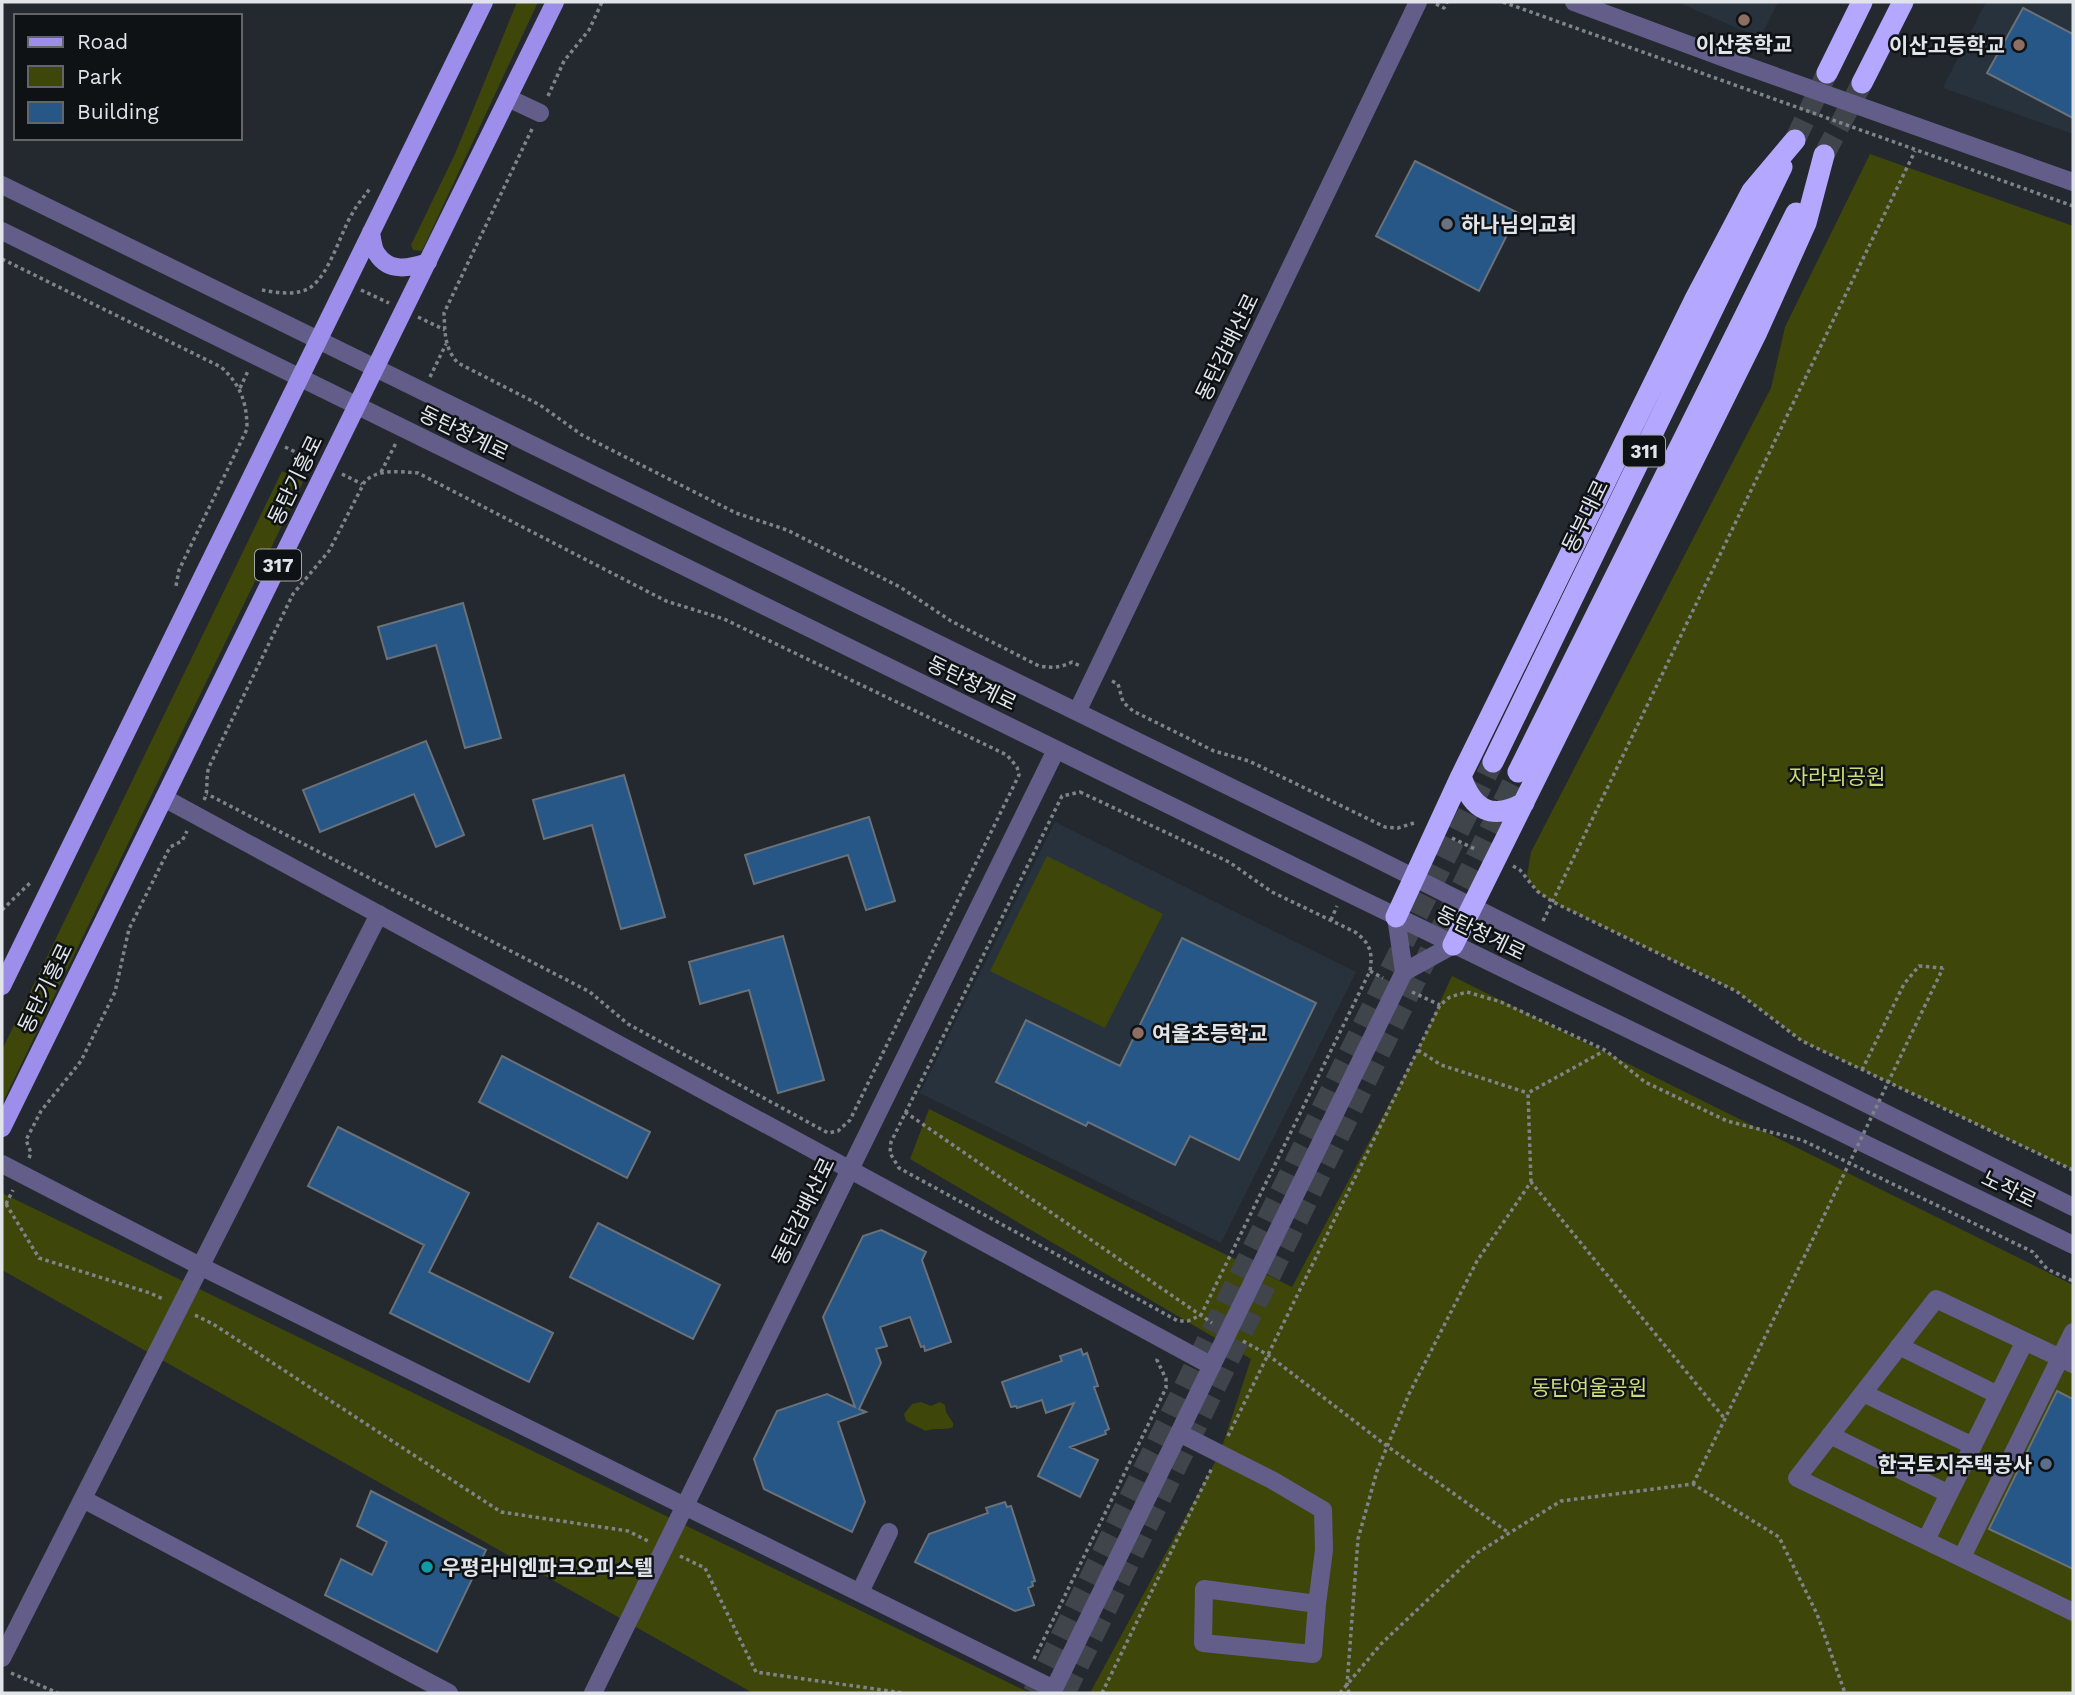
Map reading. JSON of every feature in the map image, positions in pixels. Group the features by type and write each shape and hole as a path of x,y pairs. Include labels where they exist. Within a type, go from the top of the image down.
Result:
{"highway":[{"path":"1827,73 1862,2"},
{"path":"1862,83 1903,2"},
{"name":"동부대로","path":"1461,776 1694,302 1752,191 1795,140 1493,762"},
{"name":"311","path":"1518,772 1824,155 1806,223 1757,332 1524,803"},
{"path":"1461,776 1470,798 1479,807 1490,811 1509,811 1524,803"},
{"path":"1396,917 1461,776"},
{"path":"1453,945 1524,803"}],"main road":[{"name":"동탄기흥로","path":"2,986 484,2"},
{"name":"동탄기흥로","path":"2,1128 555,2"},
{"path":"371,232 376,254 390,265 407,269 428,261"}],"street":[{"name":"동탄감배산로","path":"1077,712 1418,2"},
{"path":"1574,2 2073,182"},
{"path":"508,98 540,113"},
{"name":"동탄청계로","path":"2,186 1363,852 1941,1141"},
{"name":"동탄청계로","path":"2,231 1453,945 1925,1173"},
{"name":"동탄감배산로","path":"593,1693 1056,750"},
{"path":"164,798 1212,1366"},
{"path":"2,1658 379,914"},
{"path":"2,1164 202,1267 860,1592 1053,1691 1404,972 1396,917"},
{"path":"1404,972 1453,945"},
{"name":"노작로","path":"1941,1141 2073,1207"},
{"name":"노작로","path":"1925,1173 2073,1245"},
{"path":"2067,1361 1936,1299 1797,1478 2073,1612"},
{"path":"1962,1557 2067,1361 2073,1332"},
{"path":"1926,1540 2025,1341"},
{"path":"1899,1346 1998,1395"},
{"path":"1863,1393 1973,1446"},
{"path":"1179,1433 1272,1480 1323,1510 1324,1550 1313,1654 1203,1643 1204,1589 1317,1604"},
{"path":"1830,1435 1949,1494"},
{"path":"83,1500 449,1693"},
{"path":"860,1592 889,1532"}],"path":[{"path":"602,2 589,30 564,61 444,313 446,344 451,355 458,363 540,405 582,435 736,513 788,530 901,587 951,621 1040,666 1063,667 1072,662"},
{"path":"1444,8 1447,2"},
{"path":"1503,2 2073,206"},
{"path":"1553,902 1915,151"},
{"path":"2,259 221,367 240,388"},
{"path":"254,289 286,293 302,291 313,286 324,272 445,330"},
{"path":"247,429 362,484"},
{"path":"381,472 418,473 666,601 724,619 1007,755 1012,760 1019,775 850,1120 838,1130 828,1133 628,1024 590,992 207,794 205,779 209,767 293,594 329,551 362,484 372,475 381,472"},
{"path":"1118,684 1123,702 1133,711 1214,751 1250,761 1376,824 1398,828 1417,822 1496,858 1520,870 1536,891 1553,902 1736,991 1802,1041 2073,1170"},
{"path":"1080,792 1093,796 1229,862 1272,892 1355,932 1367,941 1372,955 1370,971 1201,1315 1188,1321 1178,1321 899,1168 890,1153 891,1142 905,1112 1062,796 1080,792"},
{"path":"1363,852 1376,824"},
{"path":"31,1153 26,1140 41,1111 80,1061 115,992 129,929 170,847 182,841"},
{"path":"1331,920 1344,891"},
{"path":"1693,1484 1943,968 1919,967 1904,985 1862,1070"},
{"path":"1102,1693 1440,1005 1450,997 1467,992 1501,1002 1605,1050 1645,1082 1727,1121 1802,1140 2033,1252 2047,1269 2072,1279"},
{"path":"1418,1050 1441,1065 1528,1093 1605,1050"},
{"path":"1349,1693 1347,1685 1358,1539 1377,1471 1409,1394 1477,1261 1531,1182 1528,1093"},
{"path":"905,1112 1227,1333 1268,1355 1387,1446 1509,1533"},
{"path":"1531,1182 1725,1419"},
{"path":"4,1204 38,1258 150,1293 213,1324 501,1512 628,1531 705,1569 756,1672 903,1693"},
{"path":"1026,1675 1166,1388 1166,1379 1157,1360"},
{"path":"1340,1693 1381,1644 1477,1553 1561,1501 1693,1484 1779,1537 1817,1614 1845,1693"},
{"path":"2,1668 58,1693"}],"shaded area":[{"name":"이산중학교","path":"1677,2 1778,2 1760,38"},
{"name":"이산고등학교","path":"1986,2 2073,2 2073,134 1943,88"},
{"name":"여울초등학교","path":"1055,822 1356,972 1221,1243 920,1093"}],"green space":[{"path":"517,2 538,2 422,251 413,250 411,245 455,154"},
{"name":"자라뫼공원","path":"1870,154 2073,226 2073,1170 1802,1041 1736,991 1553,902 1537,891 1527,876 1531,852 1771,388 1785,327"},
{"path":"282,471 303,482 2,1104 2,1050"},
{"path":"1047,856 1163,914 1105,1028 990,971"},
{"name":"동탄여울공원","path":"1452,976 2073,1285 2073,1693 1090,1693 1220,1453 1251,1359 910,1159 929,1109 1292,1287 1418,1050"},
{"path":"2,1193 1030,1693 753,1693 2,1270"},
{"path":"921,1402 931,1406 940,1402 945,1405 953,1427 926,1431 906,1421 904,1414 912,1404"}],"building":[{"path":"2023,8 2073,34 2073,118 1987,73"},
{"name":"하나님의교회","path":"1415,161 1518,213 1479,291 1376,236"},
{"path":"463,603 501,738 465,748 436,645 387,659 378,627"},
{"path":"426,741 464,835 436,847 414,794 320,832 303,790"},
{"path":"624,775 665,917 621,929 592,825 544,839 533,800"},
{"path":"869,817 895,901 866,910 848,855 754,884 745,855"},
{"path":"783,936 824,1080 778,1093 749,990 700,1004 689,962"},
{"path":"1182,938 1316,1003 1239,1160 1190,1136 1175,1165 1088,1122 1086,1126 996,1082 1026,1020 1120,1066"},
{"path":"502,1056 650,1132 627,1178 479,1102"},
{"path":"338,1127 469,1193 429,1272 553,1333 529,1382 390,1313 424,1245 308,1186"},
{"path":"598,1223 720,1285 693,1339 570,1277"},
{"path":"881,1230 926,1252 922,1260 951,1342 925,1351 910,1317 880,1327 887,1346 876,1349 881,1363 859,1409 866,1412 838,1422 865,1502 852,1532 764,1489 754,1459 777,1411 827,1394 855,1407 823,1317 863,1236"},
{"path":"1081,1349 1083,1355 1087,1353 1098,1386 1094,1387 1109,1429 1105,1431 1106,1434 1070,1447 1098,1460 1080,1497 1038,1476 1074,1403 1046,1413 1042,1400 1017,1408 1011,1407 1002,1382 1062,1361 1060,1356"},
{"name":"한국토지주택공사","path":"2057,1391 2073,1399 2073,1569 1989,1529"},
{"name":"우평라비엔파크오피스텔","path":"371,1491 486,1550 437,1652 325,1595 341,1559 372,1575 387,1542 357,1526"},
{"path":"1005,1502 1007,1507 1011,1506 1035,1581 1032,1582 1033,1586 1028,1588 1034,1605 1015,1611 915,1562 929,1534 988,1513 986,1508"}],"tunnel":[{"path":"1795,140 1826,75"},
{"path":"1824,155 1862,83"},
{"path":"1033,1693 1493,762"},
{"path":"1065,1693 1518,772"}],"place":[{"name":"이산중학교","path":"1744,20"},
{"name":"이산고등학교","path":"2019,45"},
{"name":"하나님의교회","path":"1447,224"},
{"name":"여울초등학교","path":"1138,1033"},
{"name":"한국토지주택공사","path":"2046,1464"},
{"name":"우평라비엔파크오피스텔","path":"427,1567"}]}
